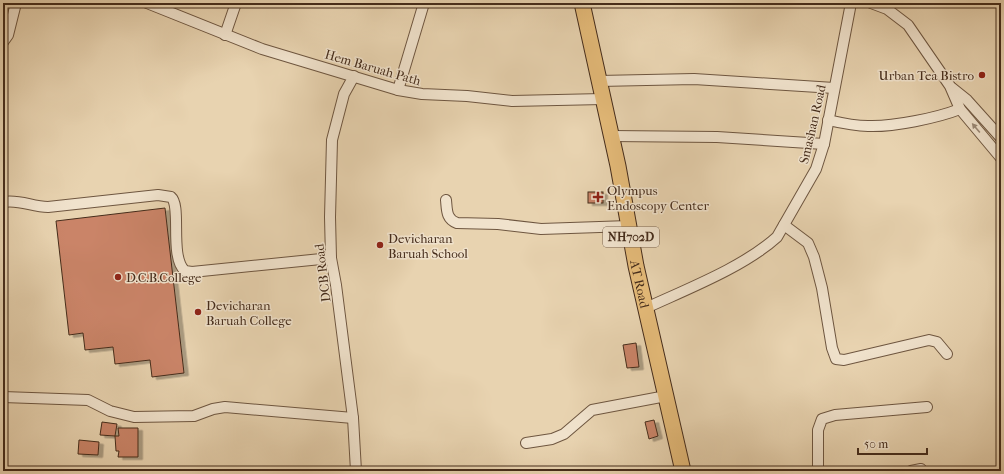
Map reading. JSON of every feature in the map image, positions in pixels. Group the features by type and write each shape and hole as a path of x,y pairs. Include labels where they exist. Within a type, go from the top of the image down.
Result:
{"highway":[{"name":"AT Road","path":"582,3 646,308 683,471"}],"street":[{"path":"3,42 8,35 16,3"},
{"name":"Hem Baruah Path","path":"147,3 225,36 262,49 398,90 422,94 467,96 512,101 602,99"},
{"path":"225,36 236,3"},
{"path":"398,90 424,3"},
{"name":"Smashan Road","path":"646,308 734,265 768,245 777,237 816,169 824,144 852,3"},
{"path":"871,3 887,9 908,25 950,86 960,109 1001,158"},
{"name":"DCB Road","path":"354,76 344,94 332,140 331,258 353,418 356,471"},
{"path":"599,81 694,79 834,88"},
{"path":"950,86 967,100 1001,138"},
{"path":"828,120 859,126 881,126 940,116 960,109"},
{"path":"611,136 717,137 824,144"},
{"path":"3,202 18,200 36,207 48,207 158,195 172,196 175,202 175,232 179,262 185,271 192,272 331,258"},
{"path":"446,200 448,216 457,223 498,224 541,229 629,226"},
{"path":"784,225 808,243 814,257 820,275 832,348 836,359 844,360 929,340 936,342 947,354"},
{"path":"526,443 552,439 564,434 592,410 666,396"},
{"path":"3,397 88,400 117,413 134,417 194,416 213,409 225,407 353,418"},
{"path":"818,471 818,430 822,419 835,415 927,407"}],"building":[{"path":"588,192 603,192 603,203 588,203"},
{"name":"D.C.B.College","path":"165,208 184,373 152,377 150,360 115,364 113,347 85,350 83,333 69,335 56,221"},
{"path":"636,343 639,367 627,368 623,345"},
{"path":"654,420 658,436 649,439 645,422"},
{"path":"102,422 117,424 115,436 100,435"},
{"path":"118,428 138,428 138,457 118,457 119,451 116,451 115,436 119,436"},
{"path":"79,440 99,442 98,455 78,454"}],"place":[{"name":"Urban Tea Bistro","path":"982,75"},
{"name":"Olympus Endoscopy Center","path":"598,197"},
{"name":"Devicharan Baruah School","path":"380,245"},
{"name":"D.C.B.College","path":"118,277"},
{"name":"Devicharan Baruah College","path":"198,312"}]}
